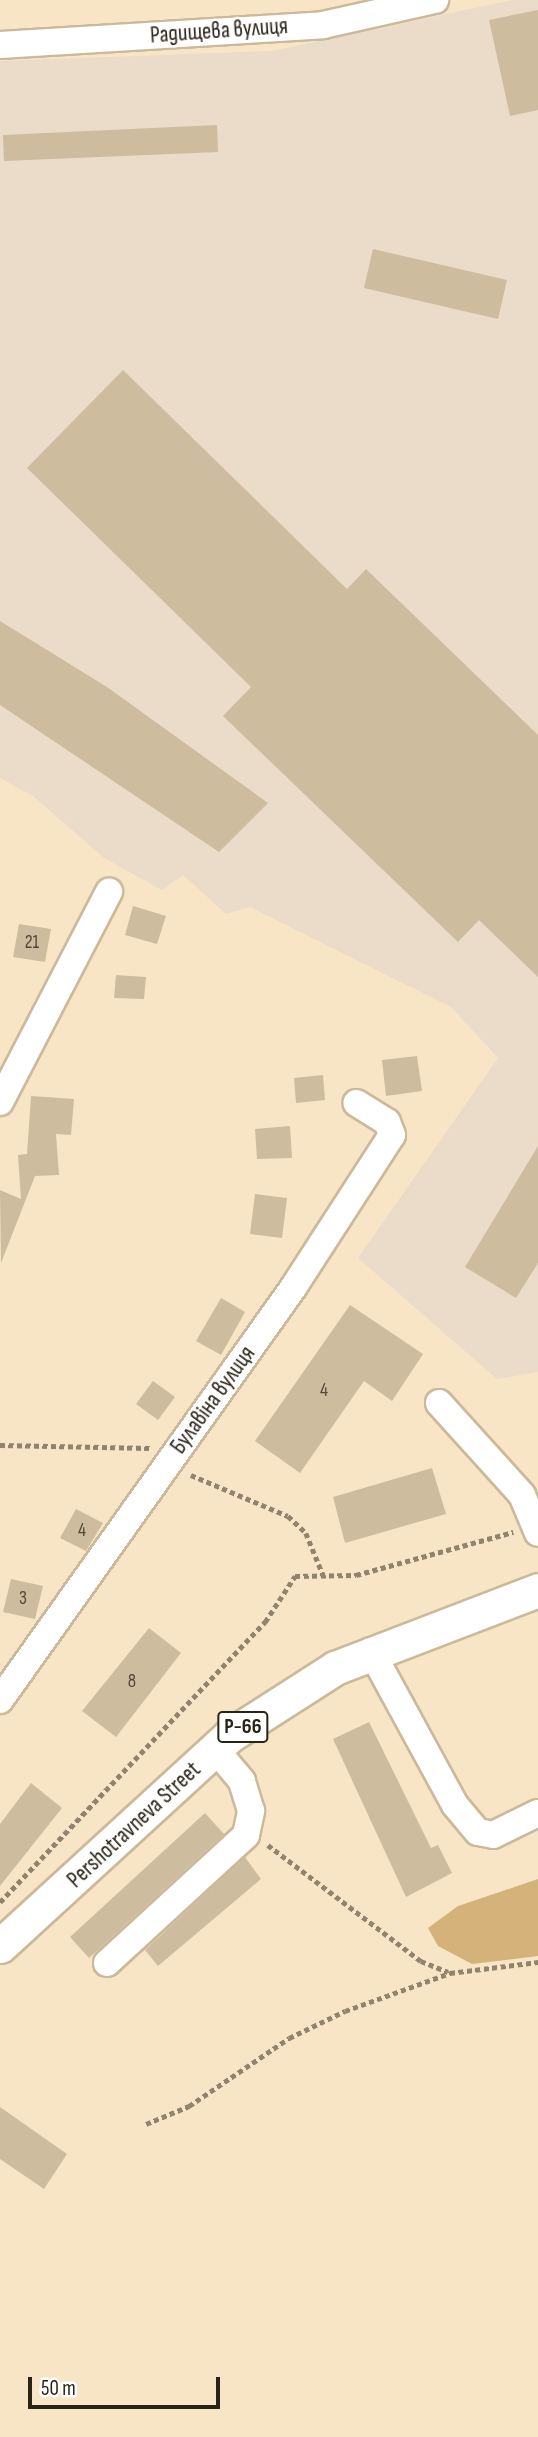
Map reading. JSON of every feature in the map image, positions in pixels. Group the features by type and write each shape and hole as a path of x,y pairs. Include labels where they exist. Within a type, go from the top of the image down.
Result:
{"main road":[{"name":"Pershotravneva Street","path":"0,1945 215,1749 335,1668 371,1651 537,1593"}],"street":[{"name":"Радищева вулиця","path":"0,45 323,25 435,0"},
{"path":"1,1099 110,892"},
{"name":"Булавіна вулиця","path":"0,1700 293,1288 392,1135 387,1122 357,1103"},
{"path":"439,1403 514,1485 537,1529"},
{"path":"371,1651 455,1805 478,1832 493,1835 538,1813"},
{"path":"107,1963 246,1835 251,1811 242,1781 215,1749"}],"path":[{"path":"0,1445 174,1454 184,1472 288,1516 306,1533 324,1577"},
{"path":"0,1902 265,1622 295,1576 355,1576 537,1529"},
{"path":"248,1823 315,1885 346,1900 421,1961 450,1973"},
{"path":"146,2124 189,2106 300,2033 450,1973 538,1962"}],"shaded area":[{"path":"512,0 538,0 538,1372 497,1379 358,1258 498,1058 451,1007 250,907 226,914 183,875 162,890 104,858 33,796 0,778 0,61 273,51"},
{"path":"538,1879 538,1956 472,1964 438,1946 428,1928 458,1906"}],"building":[{"path":"538,10 538,110 510,116 489,20"},
{"path":"217,125 218,152 4,161 3,135"},
{"path":"373,249 507,280 498,319 364,288"},
{"path":"123,370 347,589 366,569 538,735 538,977 479,920 458,942 223,716 251,687 27,468"},
{"path":"0,621 107,687 268,803 219,852 0,705"},
{"path":"133,906 166,916 157,944 125,935"},
{"path":"19,924 51,929 45,962 13,957"},
{"path":"116,975 146,977 144,999 114,998"},
{"path":"417,1056 422,1091 386,1096 382,1060"},
{"path":"323,1075 325,1100 296,1103 294,1078"},
{"path":"31,1096 74,1099 71,1135 56,1134 59,1175 35,1176 1,1263 0,1190 21,1199 18,1155 27,1154"},
{"path":"290,1126 292,1158 257,1159 255,1129"},
{"path":"538,1146 538,1263 516,1298 465,1267"},
{"path":"255,1194 287,1198 282,1238 250,1234"},
{"path":"221,1298 245,1312 221,1355 196,1341"},
{"path":"350,1305 423,1354 392,1401 364,1381 300,1473 255,1441"},
{"path":"153,1381 175,1397 158,1420 136,1404"},
{"path":"432,1468 446,1514 345,1543 333,1497"},
{"path":"76,1509 103,1523 86,1551 60,1538"},
{"path":"11,1579 43,1586 35,1619 3,1612"},
{"path":"149,1628 181,1653 116,1737 82,1711"},
{"path":"369,1722 431,1848 438,1845 452,1873 406,1897 333,1739"},
{"path":"31,1783 62,1808 0,1886 0,1824"},
{"path":"205,1813 224,1834 89,1958 70,1937"},
{"path":"245,1857 261,1879 158,1966 145,1950"},
{"path":"0,2107 67,2154 44,2189 0,2159"}]}
